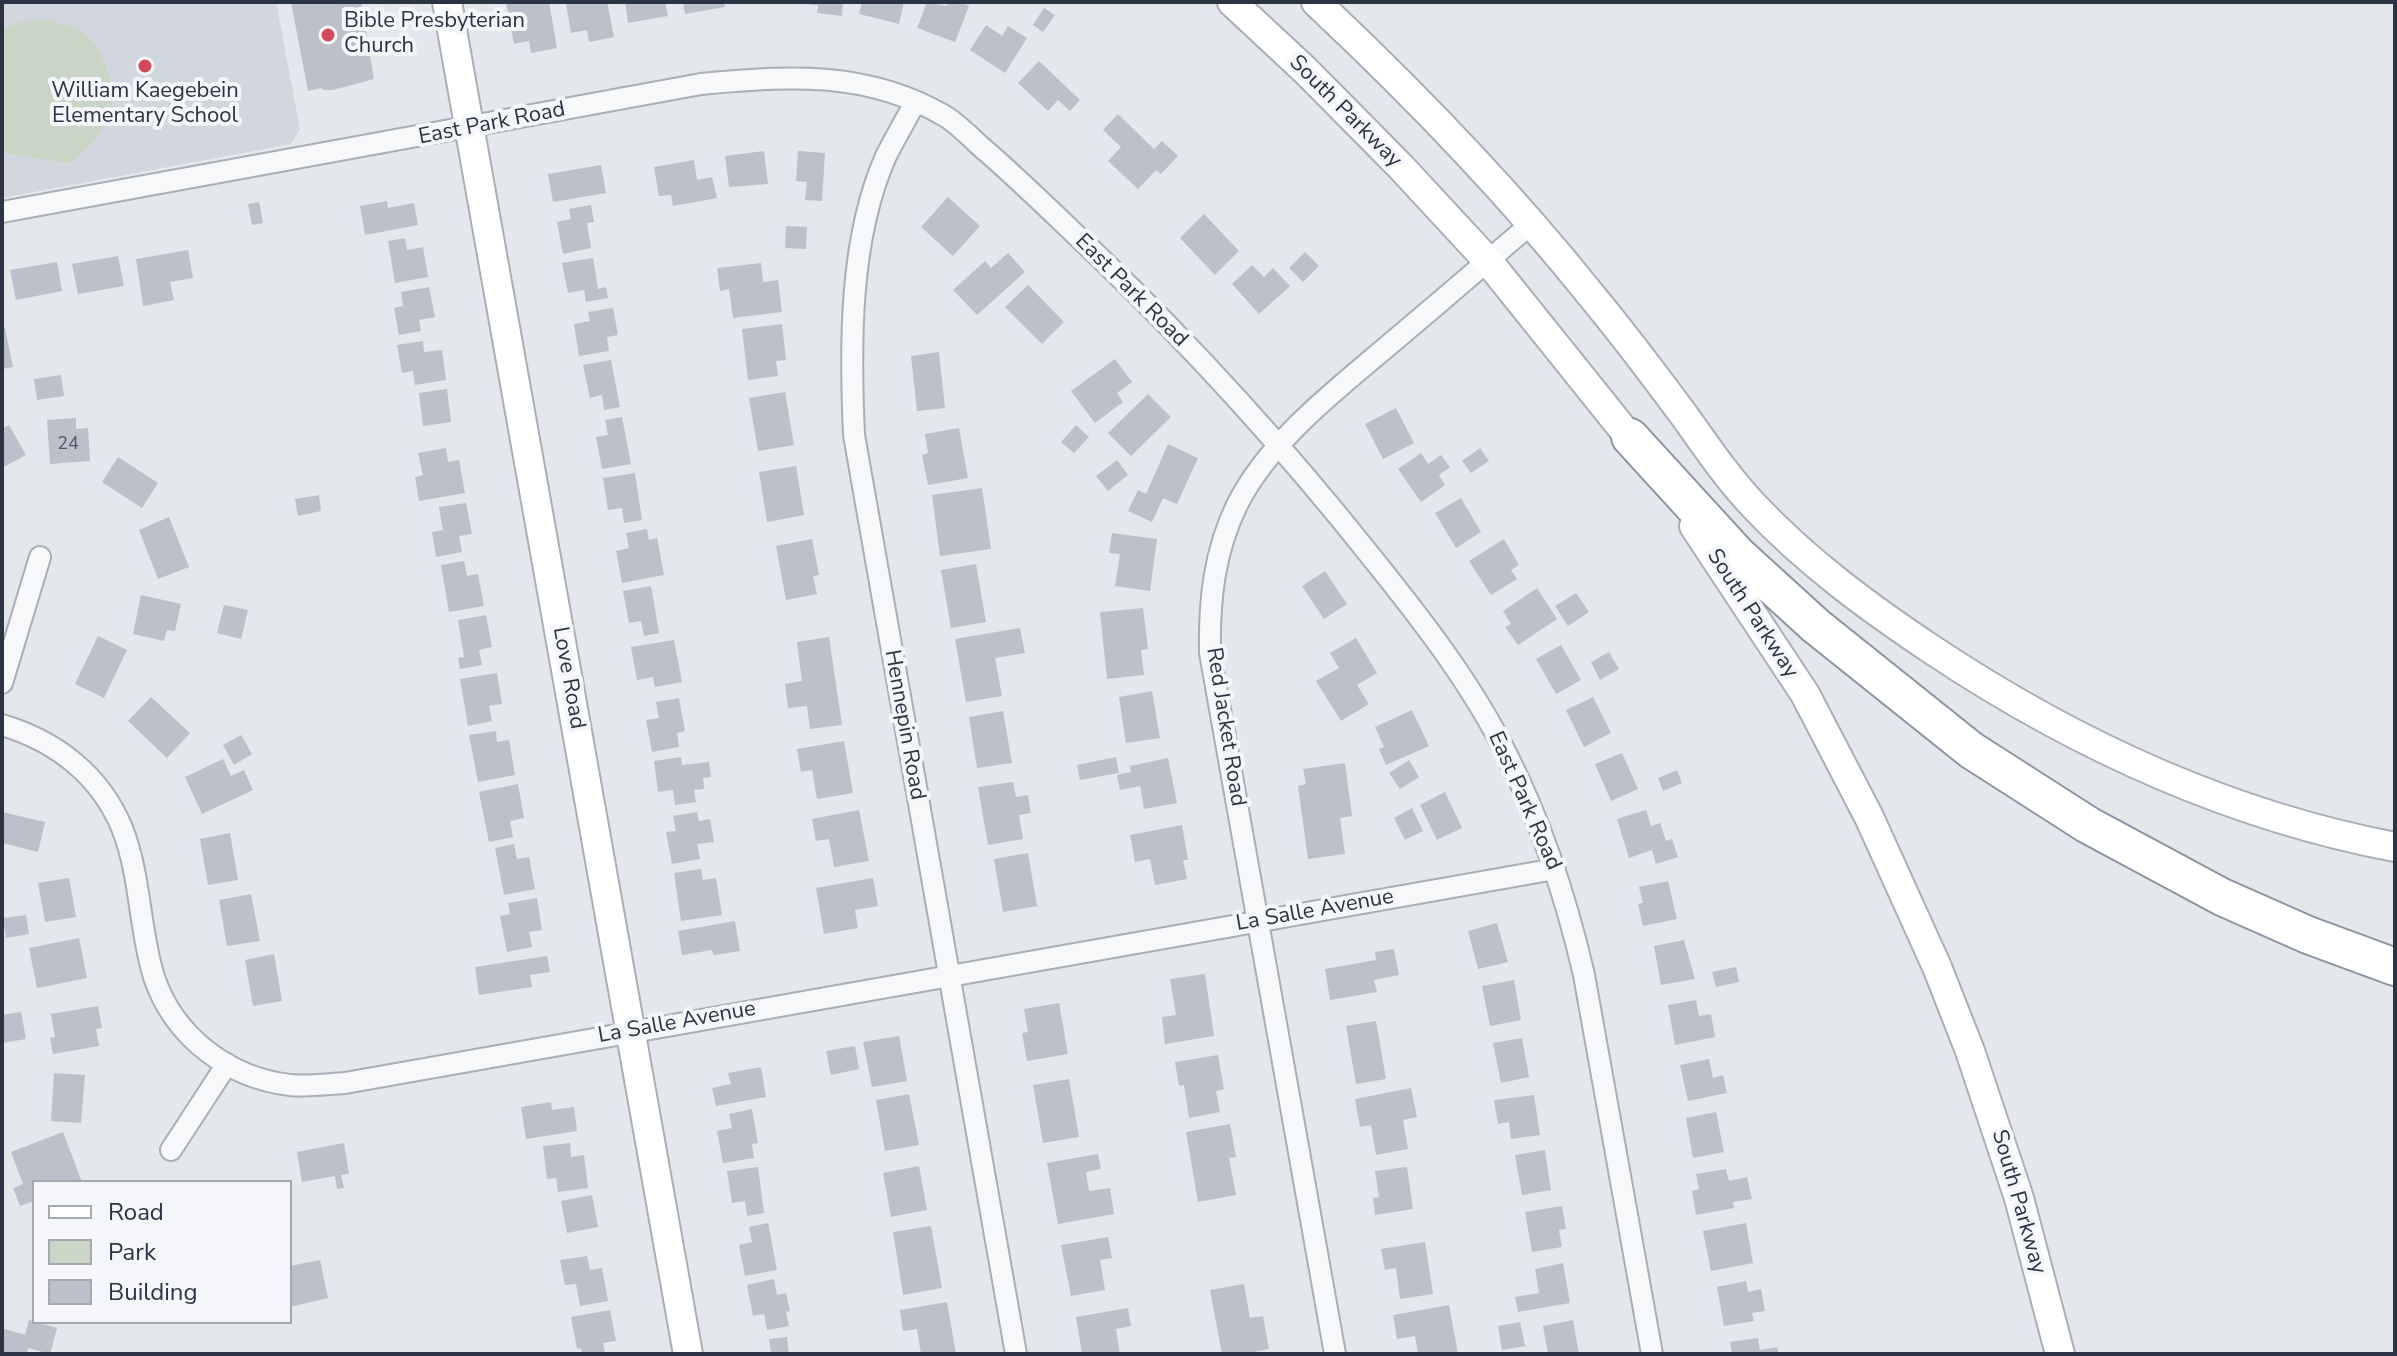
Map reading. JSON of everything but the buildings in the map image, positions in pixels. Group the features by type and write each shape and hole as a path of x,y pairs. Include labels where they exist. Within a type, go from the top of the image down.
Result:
{"highway":[{"path":"1630,437 1737,554 1816,626 1971,750 2088,825 2222,897 2308,935 2395,967"}],"main road":[{"name":"Love Road","path":"447,2 688,1354"},
{"name":"South Parkway","path":"1232,2 1391,156 1488,261 1630,437 1700,534 1805,694 1869,817 1937,967 1970,1051 2019,1198 2060,1354"},
{"path":"1316,2 1425,108 1532,223 1636,352 1735,485 1802,553 1857,597 1950,662 2020,705 2079,738 2165,778 2245,807 2366,842 2395,847"}],"street":[{"name":"East Park Road","path":"2,212 701,84 771,76 878,86 945,115 1008,169 1137,294 1278,445 1414,611 1467,685 1505,751 1538,821 1571,918 1652,1354"},
{"name":"Hennepin Road","path":"915,102 885,158 862,233 853,310 851,376 854,435 1016,1354"},
{"name":"Red Jacket Road","path":"1335,1354 1210,653 1210,591 1217,558 1238,503 1278,445 1336,390 1532,223"},
{"path":"2,683 40,557"},
{"name":"La Salle Avenue","path":"2,725 60,750 83,768 106,798 130,853 155,979 182,1028 204,1050 227,1064 263,1080 292,1085 345,1083 1555,869"},
{"path":"171,1150 227,1064"}],"shaded area":[{"name":"William Kaegebein Elementary School","path":"2,2 276,2 300,129 291,144 2,198"}],"green space":[{"path":"44,19 71,27 88,37 103,60 112,91 112,104 102,129 70,163 9,154 2,149 2,30 21,22"}],"place":[{"name":"Bible Presbyterian Church","path":"328,35"},
{"name":"William Kaegebein Elementary School","path":"145,66"}]}
